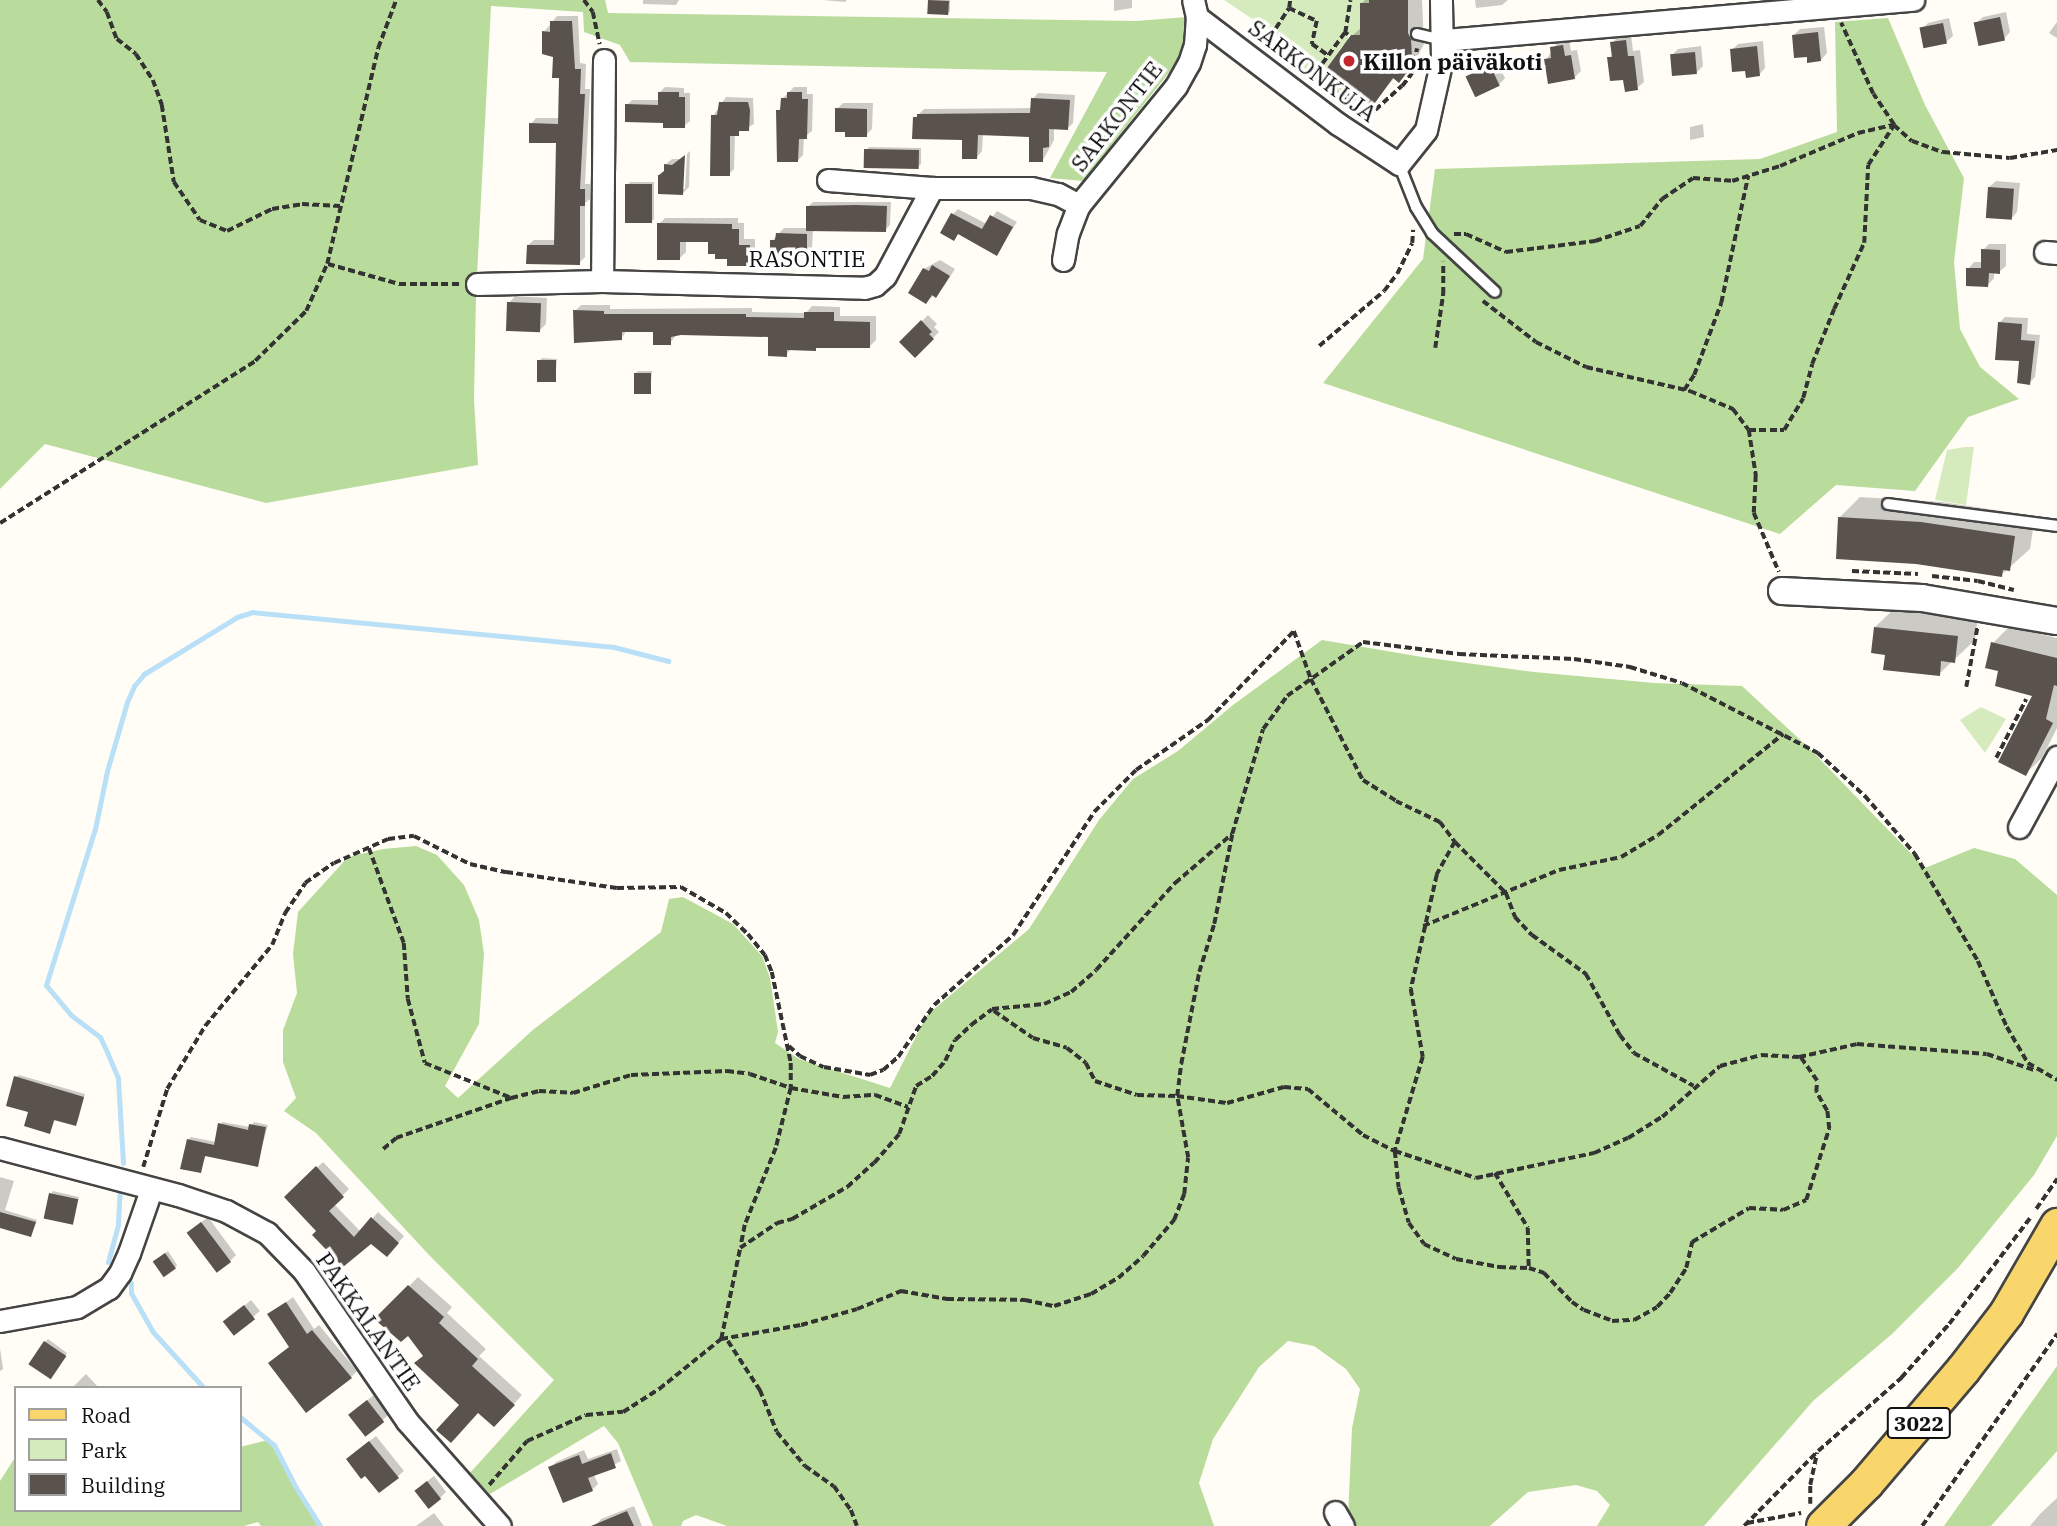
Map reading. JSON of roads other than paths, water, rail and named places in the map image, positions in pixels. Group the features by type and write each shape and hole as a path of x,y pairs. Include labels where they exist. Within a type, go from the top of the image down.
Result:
{"main road":[{"name":"3022","path":"1823,1526 1920,1422 2006,1313 2057,1225"},
{"name":"3022","path":"2006,1313 2042,1284 2057,1262"}],"street":[{"path":"1399,164 1426,130 1444,40 1441,0"},
{"path":"1444,40 1913,0"},
{"name":"SARKONKUJA","path":"1195,9 1338,124 1399,164"},
{"name":"SARKONTIE","path":"1063,260 1068,233 1079,205 1176,86 1195,45 1195,9"},
{"path":"602,281 604,60"},
{"path":"828,180 932,188 1031,188 1058,194 1079,205"},
{"name":"RASONTIE","path":"477,284 602,281 864,288 875,285 885,276 932,188"},
{"path":"1790,592 1922,598 2057,621"},
{"path":"2018,827 2057,757"},
{"name":"PAKKALANTIE","path":"0,1148 226,1211 267,1233 304,1270 407,1421 500,1526"},
{"path":"0,1321 77,1307 109,1287 120,1273 129,1253 144,1188"}],"lane":[{"path":"1417,34 1444,40"},
{"path":"1399,164 1416,207 1432,233 1495,292"},
{"path":"1888,504 2057,526"}],"waterway":[{"path":"123,1163 118,1078 108,1054 100,1037 71,1015 46,985 95,829 107,771 127,702 134,686 144,674 237,617 252,612 614,647 668,661"},
{"path":"108,1262 118,1224 120,1191"},
{"path":"131,1283 131,1293 153,1332 202,1386"},
{"path":"242,1419 274,1445 320,1526"}],"place":[{"name":"Killon päiväkoti","path":"1349,61"}]}
